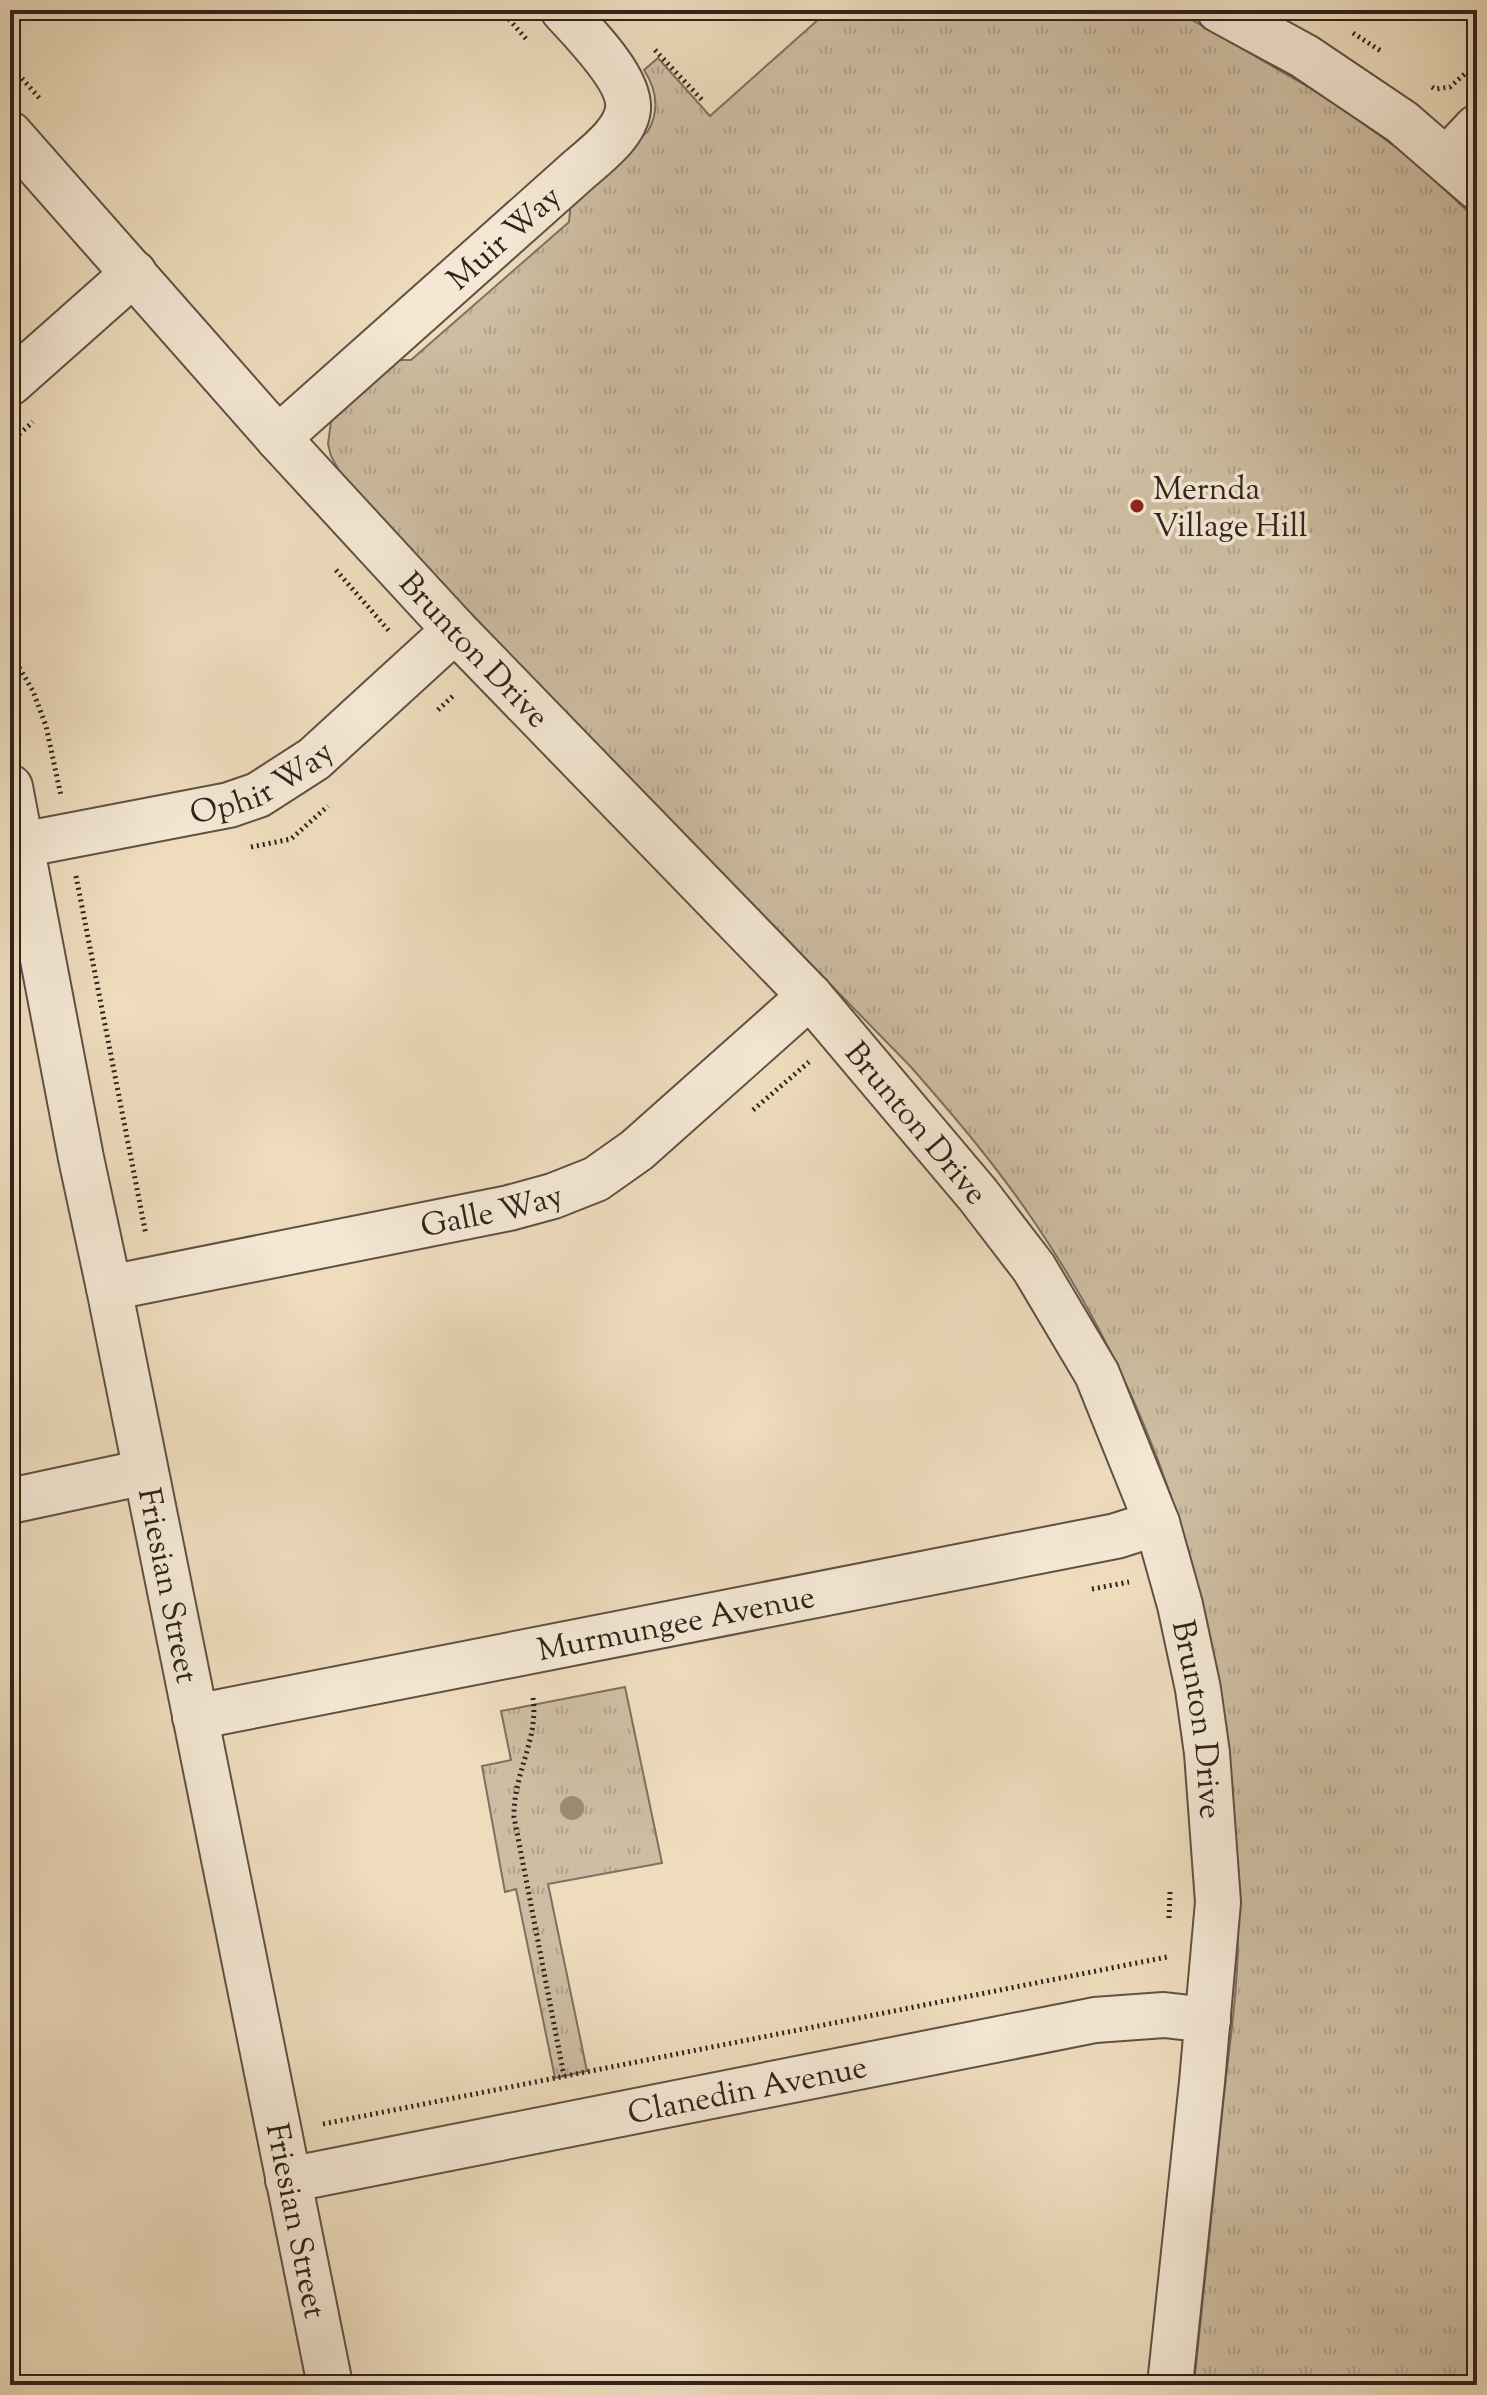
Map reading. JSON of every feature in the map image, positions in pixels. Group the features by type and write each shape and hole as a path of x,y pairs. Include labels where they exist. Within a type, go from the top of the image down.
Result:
{"street":[{"name":"Muir Way","path":"278,438 572,176 610,140 622,124 628,108 620,79 563,10"},
{"path":"1219,10 1304,56 1402,122 1462,173 1477,127"},
{"name":"Brunton Drive","path":"10,134 278,438 455,630 810,996 978,1195 1034,1268 1097,1374 1157,1523 1195,1675 1207,1753 1218,1902 1170,2385"},
{"path":"10,383 134,273"},
{"name":"Ophir Way","path":"21,845 229,805 258,795 314,759 455,630"},
{"name":"Friesian Street","path":"10,787 81,1158 330,2385"},
{"name":"Galle Way","path":"109,1288 509,1208 553,1196 596,1179 637,1150 810,996"},
{"path":"10,1501 145,1472"},
{"name":"Murmungee Avenue","path":"195,1717 1116,1536 1157,1523"},
{"name":"Clanedin Avenue","path":"288,2180 1095,2020 1164,2015 1208,2020"}],"path":[{"path":"1350,31 1386,54"},
{"path":"1421,79 1435,89 1450,87 1477,63"},
{"path":"327,561 419,664 454,695"},
{"path":"376,638 387,628"},
{"path":"60,791 74,788"},
{"path":"777,1025 820,1072"},
{"path":"1116,1536 1132,1596"},
{"path":"533,1698 533,1725 516,1781 514,1817 564,2076"},
{"path":"1169,1928 1171,1884"},
{"path":"1164,2015 1168,1943"},
{"path":"323,2124 1167,1957"}],"green space":[{"path":"829,10 1175,10 1331,100 1412,159 1477,220 1477,2385 1194,2385 1233,2020 1238,1935 1236,1840 1228,1747 1213,1655 1192,1565 1164,1477 1129,1390 1087,1307 1037,1226 943,1104 910,1066 438,582 344,480 331,456 328,444 335,412 392,360 411,360 569,222 571,201 648,131 655,100 644,70 658,58 710,116"},
{"path":"625,1687 662,1863 548,1884 587,2071 555,2078 516,1889 505,1892 482,1766 511,1760 501,1711"}],"place":[{"name":"Mernda Village Hill","path":"1137,506"}]}
